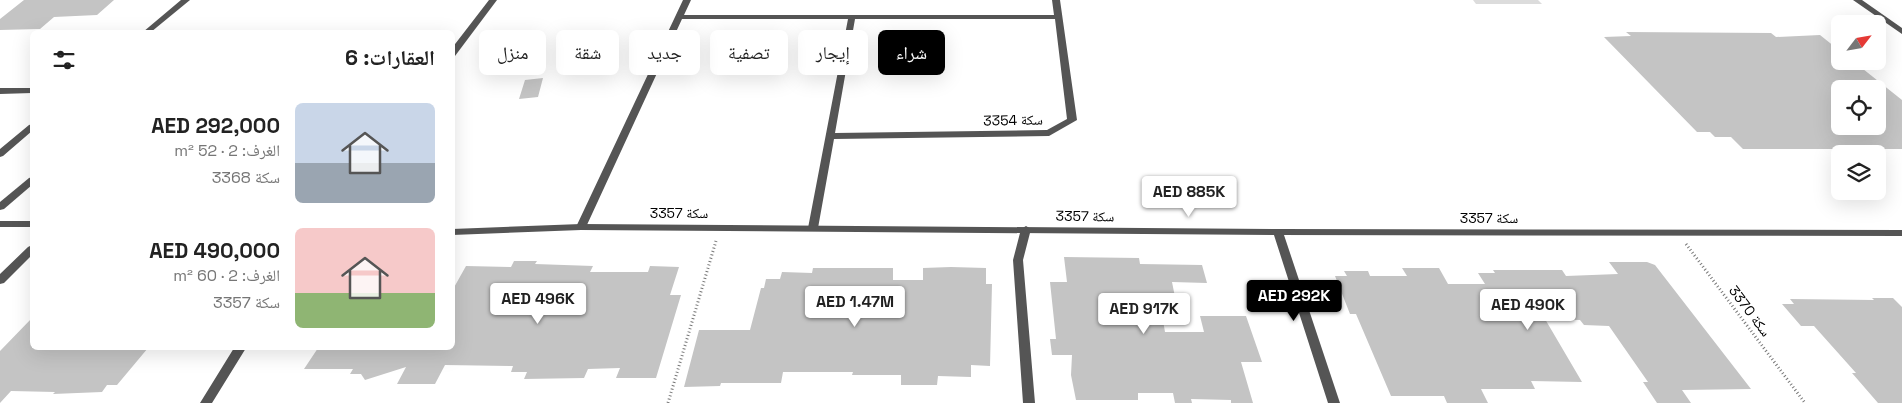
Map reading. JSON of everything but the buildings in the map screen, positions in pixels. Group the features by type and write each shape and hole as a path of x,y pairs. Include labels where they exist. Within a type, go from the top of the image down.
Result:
{"street":[{"path":"149,30 186,0"},
{"path":"455,50 493,0"},
{"path":"581,227 687,0"},
{"name":"سكة 3354","path":"830,136 1049,133 1072,120 1056,0"},
{"path":"1857,0 1902,32"},
{"path":"679,17 1058,16"},
{"path":"813,228 852,17"},
{"path":"0,91 30,91"},
{"path":"0,154 30,129"},
{"path":"0,207 30,182"},
{"path":"0,224 30,224"},
{"name":"سكة 3357","path":"455,227 477,230"},
{"name":"سكة 3357","path":"455,232 581,227 720,227 1278,232 1902,233"},
{"path":"1026,229 1018,260 1029,403"},
{"path":"1278,232 1334,403"},
{"path":"0,280 30,251"},
{"path":"206,403 239,350"},
{"path":"232,362 243,350"}],"path":[{"path":"668,403 720,227"},
{"name":"سكة 3370","path":"1677,232 1805,403"}],"shaded area":[{"path":"1473,0 1538,0 1542,4 1476,4"}]}
